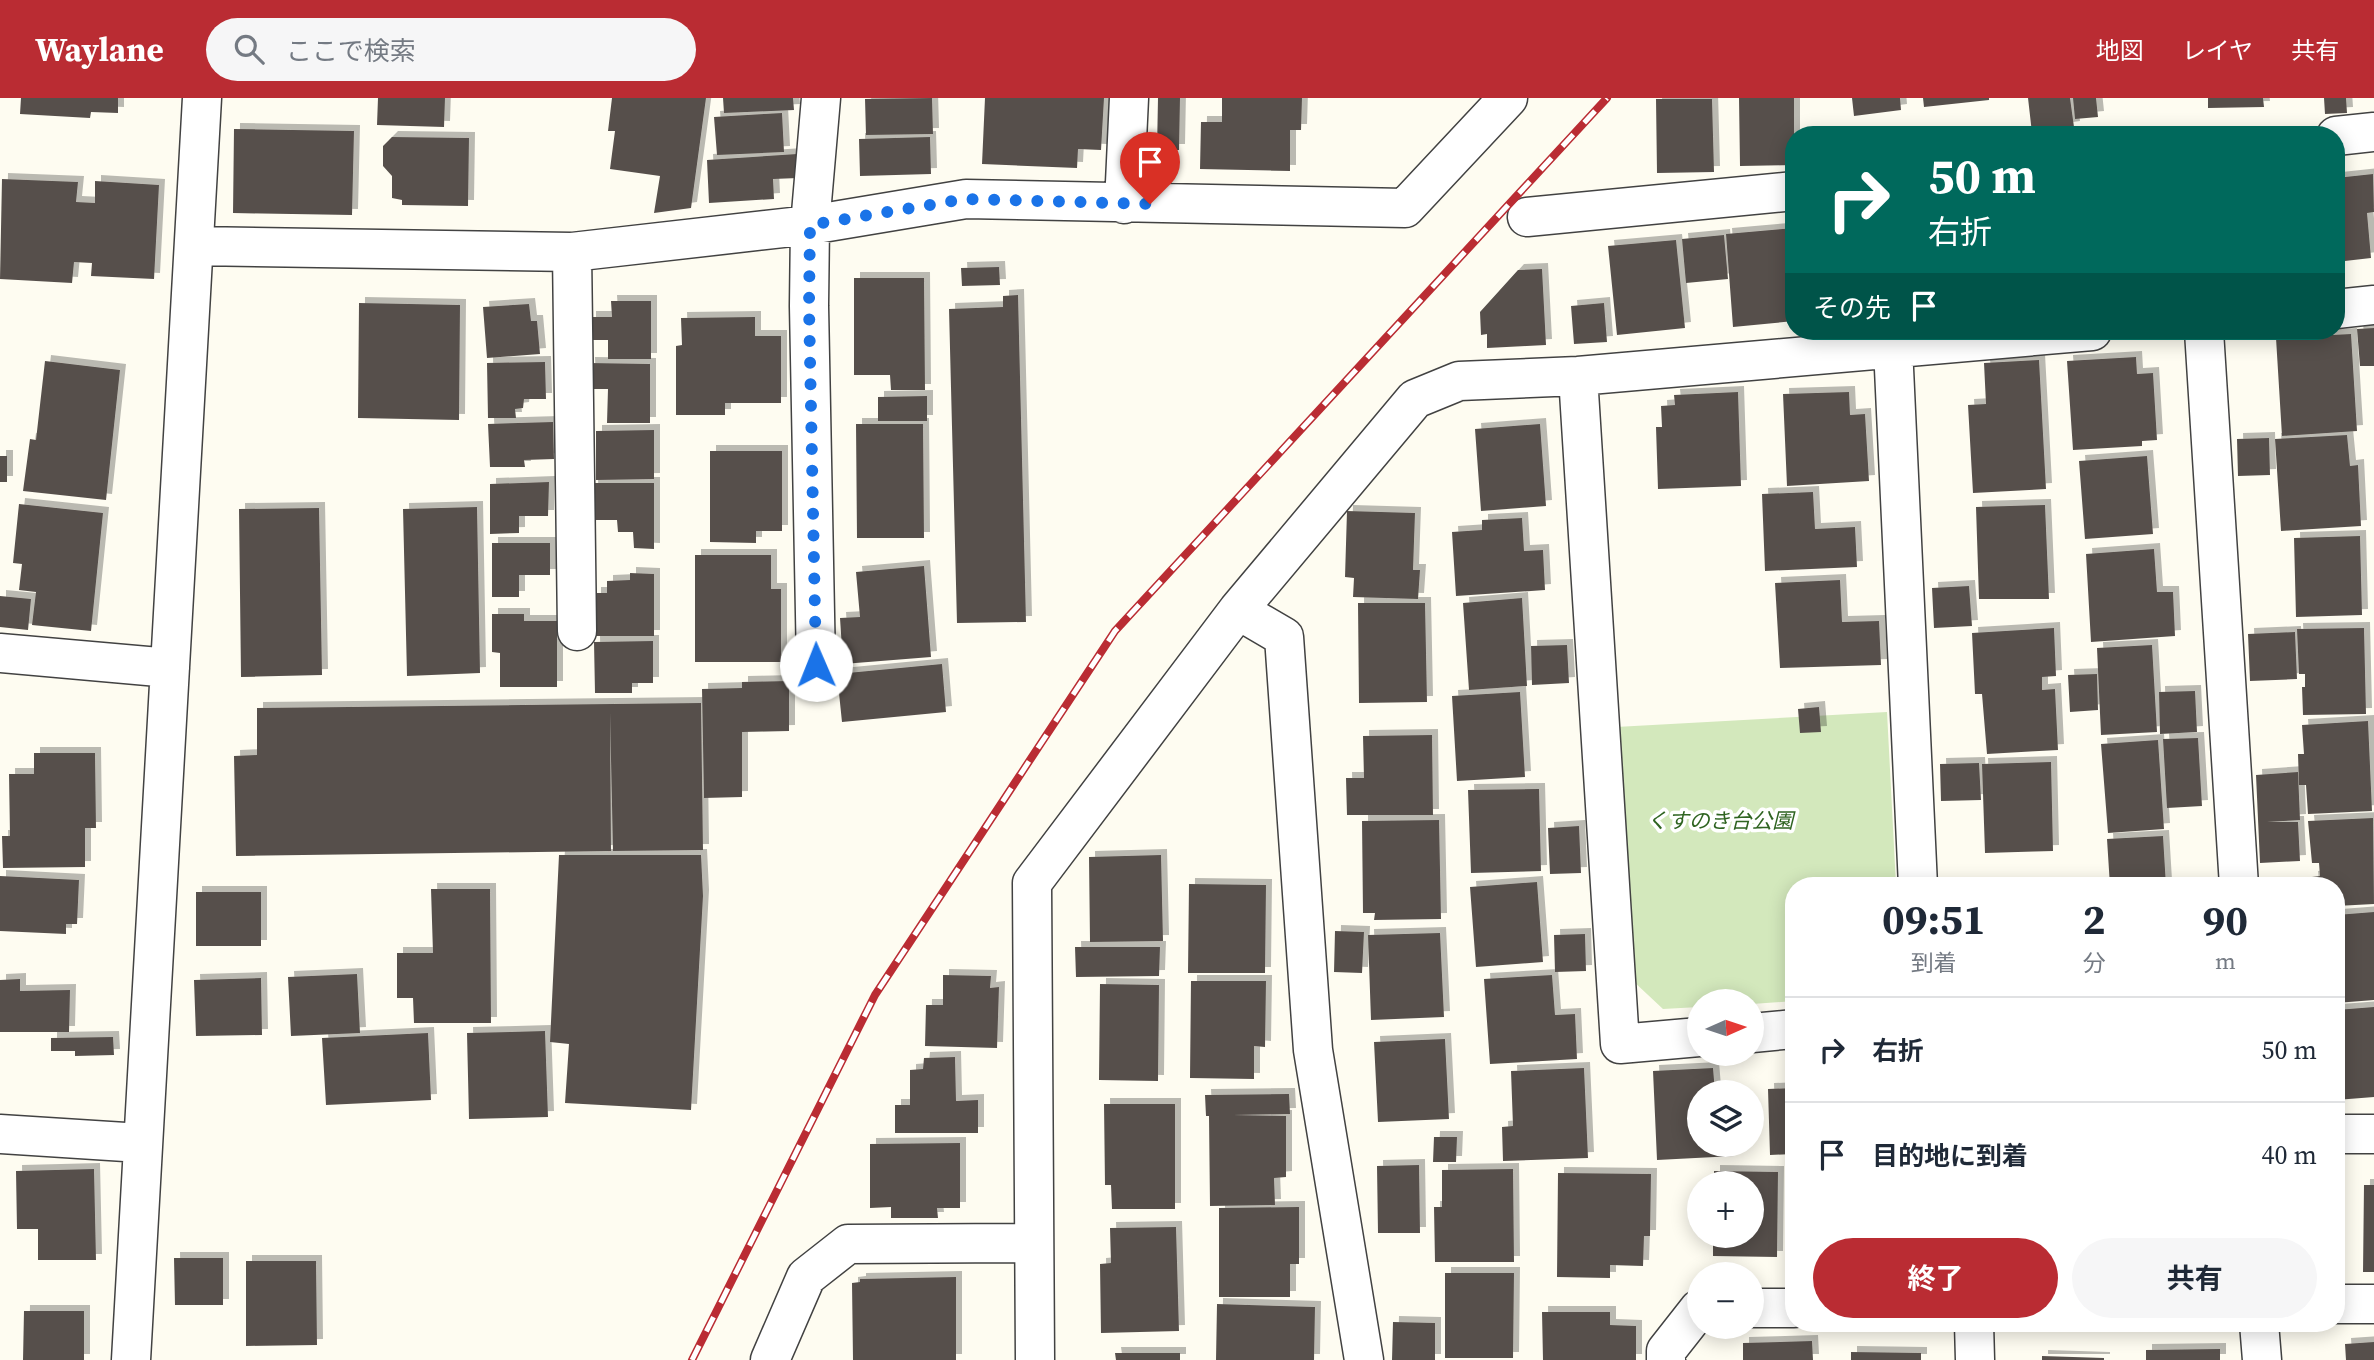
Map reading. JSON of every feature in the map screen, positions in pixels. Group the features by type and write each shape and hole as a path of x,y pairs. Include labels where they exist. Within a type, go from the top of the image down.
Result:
{"street":[{"path":"131,1360 141,1143 202,98"},
{"path":"816,665 809,306 810,225 821,98"},
{"path":"1125,204 1129,98"},
{"path":"195,246 572,252 810,225 965,199 1405,208 1508,98"},
{"path":"2345,135 2374,132"},
{"path":"1527,217 1785,192"},
{"path":"572,252 577,631"},
{"path":"2345,308 2374,305"},
{"path":"1035,1360 1032,883 1238,610 1415,399 1459,381 1578,376 1980,340"},
{"path":"2205,340 2238,877"},
{"path":"1893,347 1918,877"},
{"path":"1578,376 1620,1044 1687,1038"},
{"path":"1238,610 1284,637 1313,1050 1364,1360"},
{"path":"0,653 170,668"},
{"path":"1764,1032 1785,1030"},
{"path":"0,1134 141,1143"},
{"path":"2345,1134 2374,1134"},
{"path":"770,1360 806,1277 848,1244 1034,1243"},
{"path":"2345,1304 2374,1304"},
{"path":"1764,1308 1785,1308"},
{"path":"1666,1360 1666,1351 1687,1324"},
{"path":"1974,1332 1975,1360"},
{"path":"2260,1332 2262,1360"}],"green space":[{"name":"くすのき台公園","path":"1887,712 1896,877 1785,877 1785,1002 1764,1003 1764,989 1687,989 1687,1008 1663,1009 1632,980 1616,727"}],"building":[{"path":"21,98 118,98 118,113 91,112 90,118 20,114"},
{"path":"378,98 445,98 444,127 377,125"},
{"path":"612,98 706,98 691,208 654,213 660,176 610,169 615,131 608,131"},
{"path":"723,98 793,98 794,110 724,113"},
{"path":"932,98 933,134 866,135 865,99"},
{"path":"985,98 1104,98 1101,150 1078,149 1077,168 982,164"},
{"path":"1158,98 1180,98 1179,150 1157,150"},
{"path":"1222,98 1302,98 1301,130 1290,130 1290,171 1200,169 1201,122 1222,122"},
{"path":"1739,98 1794,98 1794,126 1785,126 1785,165 1740,166"},
{"path":"1852,98 1900,98 1901,110 1854,116"},
{"path":"1923,98 1989,98 1989,100 1924,107"},
{"path":"2028,98 2070,98 2074,126 2031,126"},
{"path":"2073,98 2096,98 2098,117 2075,119"},
{"path":"2208,98 2263,98 2264,107 2208,108"},
{"path":"2324,98 2346,98 2347,113 2325,114"},
{"path":"1656,99 1712,99 1714,172 1657,173"},
{"path":"782,113 784,152 717,155 714,117"},
{"path":"234,129 354,131 352,215 233,213"},
{"path":"392,137 469,138 468,206 402,205 402,200 392,198 392,176 383,166 383,146"},
{"path":"930,137 931,174 860,176 859,139"},
{"path":"797,154 798,178 773,179 774,199 709,203 707,160"},
{"path":"2373,174 2374,212 2367,213 2371,258 2345,261 2345,177"},
{"path":"2,179 78,182 76,202 95,203 95,181 159,185 154,279 91,276 92,263 74,262 72,283 0,279"},
{"path":"1785,229 1785,322 1733,327 1726,234"},
{"path":"1724,235 1728,279 1686,283 1682,239"},
{"path":"1676,240 1685,328 1617,335 1608,246"},
{"path":"999,267 1000,285 962,286 961,268"},
{"path":"1542,269 1546,345 1487,348 1487,334 1481,335 1480,312 1518,270"},
{"path":"854,278 924,278 925,390 891,390 890,375 854,375"},
{"path":"1018,295 1026,622 957,623 949,309 1003,307 1003,296"},
{"path":"611,301 651,301 651,359 608,359 608,340 590,340 590,317 612,317"},
{"path":"359,303 460,305 459,420 358,418"},
{"path":"1604,303 1607,342 1574,344 1571,306"},
{"path":"529,304 531,321 537,321 540,354 487,358 483,307"},
{"path":"755,317 755,336 781,336 781,403 725,403 725,415 676,415 676,346 682,345 681,318"},
{"path":"2374,328 2374,366 2360,366 2357,329"},
{"path":"2345,334 2351,334 2357,431 2282,436 2276,340 2345,340"},
{"path":"2136,357 2137,374 2153,373 2157,440 2142,441 2142,446 2073,450 2067,361"},
{"path":"2039,360 2046,489 1973,493 1968,405 1986,404 1984,363"},
{"path":"45,361 120,370 106,500 23,491 30,439 36,440"},
{"path":"545,362 546,399 524,399 523,408 515,409 516,418 488,418 487,363"},
{"path":"589,363 650,364 650,423 607,423 608,389 590,389"},
{"path":"1738,392 1741,486 1658,489 1656,427 1662,427 1661,406 1675,405 1674,395"},
{"path":"1849,392 1850,415 1865,414 1869,481 1787,486 1783,394"},
{"path":"927,396 927,421 878,421 878,397"},
{"path":"553,422 554,459 524,460 525,467 490,467 488,424"},
{"path":"856,424 923,424 924,538 857,538"},
{"path":"1540,424 1546,506 1481,511 1475,429"},
{"path":"654,430 654,479 596,480 596,431"},
{"path":"2347,435 2350,466 2358,465 2361,526 2281,531 2275,439"},
{"path":"2269,438 2270,475 2238,476 2237,439"},
{"path":"710,451 782,451 782,531 756,531 756,543 710,542"},
{"path":"0,456 7,456 7,482 0,482"},
{"path":"2147,456 2153,534 2085,539 2079,461"},
{"path":"549,482 548,516 519,516 519,533 490,534 490,484"},
{"path":"592,483 654,483 654,549 634,548 633,532 618,532 617,520 593,520"},
{"path":"1813,492 1815,529 1855,527 1857,567 1765,571 1762,494"},
{"path":"19,504 103,513 91,631 32,625 36,592 19,590 22,564 13,563"},
{"path":"2045,505 2049,599 1979,599 1976,507"},
{"path":"477,507 480,673 407,676 403,509"},
{"path":"319,508 322,675 241,677 239,509"},
{"path":"1347,511 1415,513 1413,570 1420,570 1418,599 1353,597 1354,578 1345,577"},
{"path":"1522,518 1524,551 1543,550 1545,590 1456,596 1452,532 1482,530 1482,520"},
{"path":"2360,536 2362,615 2296,617 2294,538"},
{"path":"492,543 550,543 550,575 519,575 519,597 492,597"},
{"path":"2154,549 2157,592 2173,592 2175,636 2091,642 2086,554"},
{"path":"695,555 771,555 771,589 781,589 781,662 695,662"},
{"path":"924,566 931,657 843,664 840,618 860,617 856,572"},
{"path":"630,573 654,574 654,636 595,636 595,593 607,593 607,581 630,580"},
{"path":"1840,580 1842,622 1879,621 1881,665 1780,668 1775,583"},
{"path":"1969,586 1972,626 1934,628 1932,588"},
{"path":"0,596 31,599 28,630 0,627"},
{"path":"1522,598 1527,686 1469,690 1463,603"},
{"path":"1358,603 1425,603 1427,702 1359,703"},
{"path":"492,614 524,614 524,621 557,621 557,687 500,687 500,653 492,652"},
{"path":"2054,628 2056,676 2042,677 2042,690 2055,689 2058,750 1987,754 1982,694 1975,694 1972,633"},
{"path":"2364,628 2366,714 2303,715 2302,687 2305,687 2305,674 2299,674 2297,629"},
{"path":"2295,632 2297,679 2250,681 2248,634"},
{"path":"653,641 653,683 632,683 632,693 595,693 594,642"},
{"path":"1567,645 1569,683 1532,685 1531,646"},
{"path":"2152,645 2157,732 2101,735 2097,648"},
{"path":"942,664 946,712 842,722 837,674"},
{"path":"2097,674 2098,710 2070,712 2068,675"},
{"path":"789,681 789,731 742,732 742,797 704,798 702,689 742,688 742,682"},
{"path":"2195,691 2197,732 2160,734 2159,692"},
{"path":"1520,692 1525,777 1457,781 1452,696"},
{"path":"701,703 703,850 613,851 610,713 611,851 236,856 234,756 257,755 257,708"},
{"path":"1819,707 1821,732 1800,733 1798,709"},
{"path":"2368,721 2372,811 2308,814 2306,785 2299,785 2298,754 2304,754 2302,725"},
{"path":"1432,735 1433,815 1347,815 1346,778 1364,778 1363,736"},
{"path":"2198,738 2202,806 2167,808 2163,739"},
{"path":"2158,740 2164,829 2108,833 2101,744"},
{"path":"34,753 95,753 96,828 85,828 85,867 3,868 2,836 10,836 9,774 34,774"},
{"path":"2051,762 2053,851 1985,853 1982,764"},
{"path":"1979,763 1981,800 1941,801 1940,764"},
{"path":"2298,772 2300,820 2267,822 2298,822 2300,861 2260,863 2256,775"},
{"path":"1539,789 1541,871 1471,873 1468,790"},
{"path":"2373,818 2374,904 2345,906 2345,877 2312,877 2320,876 2319,863 2312,863 2308,821"},
{"path":"1439,820 1441,919 1374,920 1375,913 1363,913 1362,821"},
{"path":"1579,826 1581,873 1550,874 1548,828"},
{"path":"2163,836 2165,877 2109,877 2107,839"},
{"path":"559,855 701,855 703,896 691,1110 565,1103 569,1044 550,1042"},
{"path":"1161,855 1163,941 1090,942 1089,857"},
{"path":"0,876 79,880 77,924 66,924 66,934 0,931"},
{"path":"1537,882 1543,962 1476,967 1470,887"},
{"path":"1189,884 1266,885 1265,973 1188,973"},
{"path":"431,889 490,889 491,1023 414,1023 413,998 397,998 397,953 433,953"},
{"path":"196,892 261,892 261,946 196,946"},
{"path":"2374,912 2374,1000 2345,1002 2345,914"},
{"path":"1335,931 1364,932 1362,973 1334,972"},
{"path":"1440,933 1444,1017 1371,1020 1368,935"},
{"path":"1585,934 1586,971 1555,972 1554,935"},
{"path":"1075,947 1160,947 1159,976 1076,977"},
{"path":"357,974 360,1033 291,1036 288,977"},
{"path":"943,975 991,976 990,988 999,987 997,1048 925,1046 926,1005 943,1005"},
{"path":"1552,975 1555,1015 1575,1014 1577,1059 1490,1064 1484,979"},
{"path":"261,978 262,1035 196,1036 194,980"},
{"path":"20,979 20,991 70,990 69,1032 0,1032 0,980"},
{"path":"1191,981 1266,981 1265,1047 1254,1046 1254,1079 1190,1078"},
{"path":"1100,984 1159,985 1158,1081 1099,1080"},
{"path":"2374,1007 2374,1097 2345,1099 2345,1009"},
{"path":"545,1031 548,1117 469,1119 467,1033"},
{"path":"428,1033 431,1100 326,1105 322,1038"},
{"path":"113,1037 114,1055 75,1056 75,1051 51,1051 51,1038"},
{"path":"1445,1039 1449,1119 1378,1122 1374,1042"},
{"path":"955,1057 956,1101 978,1100 978,1133 895,1133 895,1105 910,1105 910,1070 923,1069 924,1058"},
{"path":"1584,1068 1588,1158 1503,1161 1502,1127 1513,1126 1511,1071"},
{"path":"1713,1068 1714,1080 1687,1080 1687,1157 1715,1157 1657,1160 1653,1071"},
{"path":"1785,1088 1785,1154 1770,1155 1768,1089"},
{"path":"1289,1094 1290,1114 1233,1115 1286,1116 1286,1177 1274,1178 1275,1205 1210,1206 1209,1116 1206,1116 1205,1095"},
{"path":"1104,1104 1175,1104 1175,1209 1112,1209 1111,1185 1105,1185"},
{"path":"1434,1137 1457,1137 1456,1162 1433,1162"},
{"path":"960,1143 960,1208 937,1208 938,1218 891,1218 891,1207 870,1208 870,1144"},
{"path":"1419,1165 1420,1233 1378,1233 1377,1166"},
{"path":"94,1169 96,1260 38,1260 38,1229 17,1229 16,1171"},
{"path":"1513,1169 1514,1262 1435,1262 1434,1207 1442,1207 1442,1170"},
{"path":"1764,1172 1778,1172 1777,1257 1713,1256 1713,1248 1764,1248"},
{"path":"1558,1173 1651,1174 1650,1236 1644,1236 1643,1266 1610,1265 1610,1278 1557,1277"},
{"path":"2364,1185 2374,1185 2374,1272 2363,1272"},
{"path":"1299,1207 1299,1264 1290,1264 1290,1297 1219,1297 1219,1208"},
{"path":"1176,1227 1179,1331 1101,1333 1100,1264 1111,1263 1110,1228"},
{"path":"174,1258 223,1258 223,1305 175,1305"},
{"path":"246,1261 316,1261 317,1345 246,1346"},
{"path":"1445,1273 1514,1273 1513,1358 1445,1358"},
{"path":"956,1277 956,1360 853,1360 852,1283 860,1282 860,1279"},
{"path":"1217,1304 1315,1307 1314,1360 1216,1360"},
{"path":"24,1311 84,1311 84,1360 23,1360"},
{"path":"1542,1312 1610,1312 1610,1325 1636,1326 1636,1360 1543,1360"},
{"path":"1393,1322 1435,1323 1435,1360 1392,1360"},
{"path":"1812,1341 1813,1360 1743,1360 1743,1343"},
{"path":"2374,1342 2374,1360 2346,1360 2345,1344"},
{"path":"2220,1349 2220,1360 2146,1360 2146,1350"},
{"path":"1851,1352 1921,1353 1921,1360 1851,1360"},
{"path":"1115,1353 1180,1353 1180,1360 1116,1360"},
{"path":"2042,1356 2104,1358 2104,1360 2042,1360"}],"railway":[{"path":"692,1360 875,995 1115,631 1607,98"}],"route":[{"path":"816,665 809,306 810,225 965,199 1150,204"}]}
